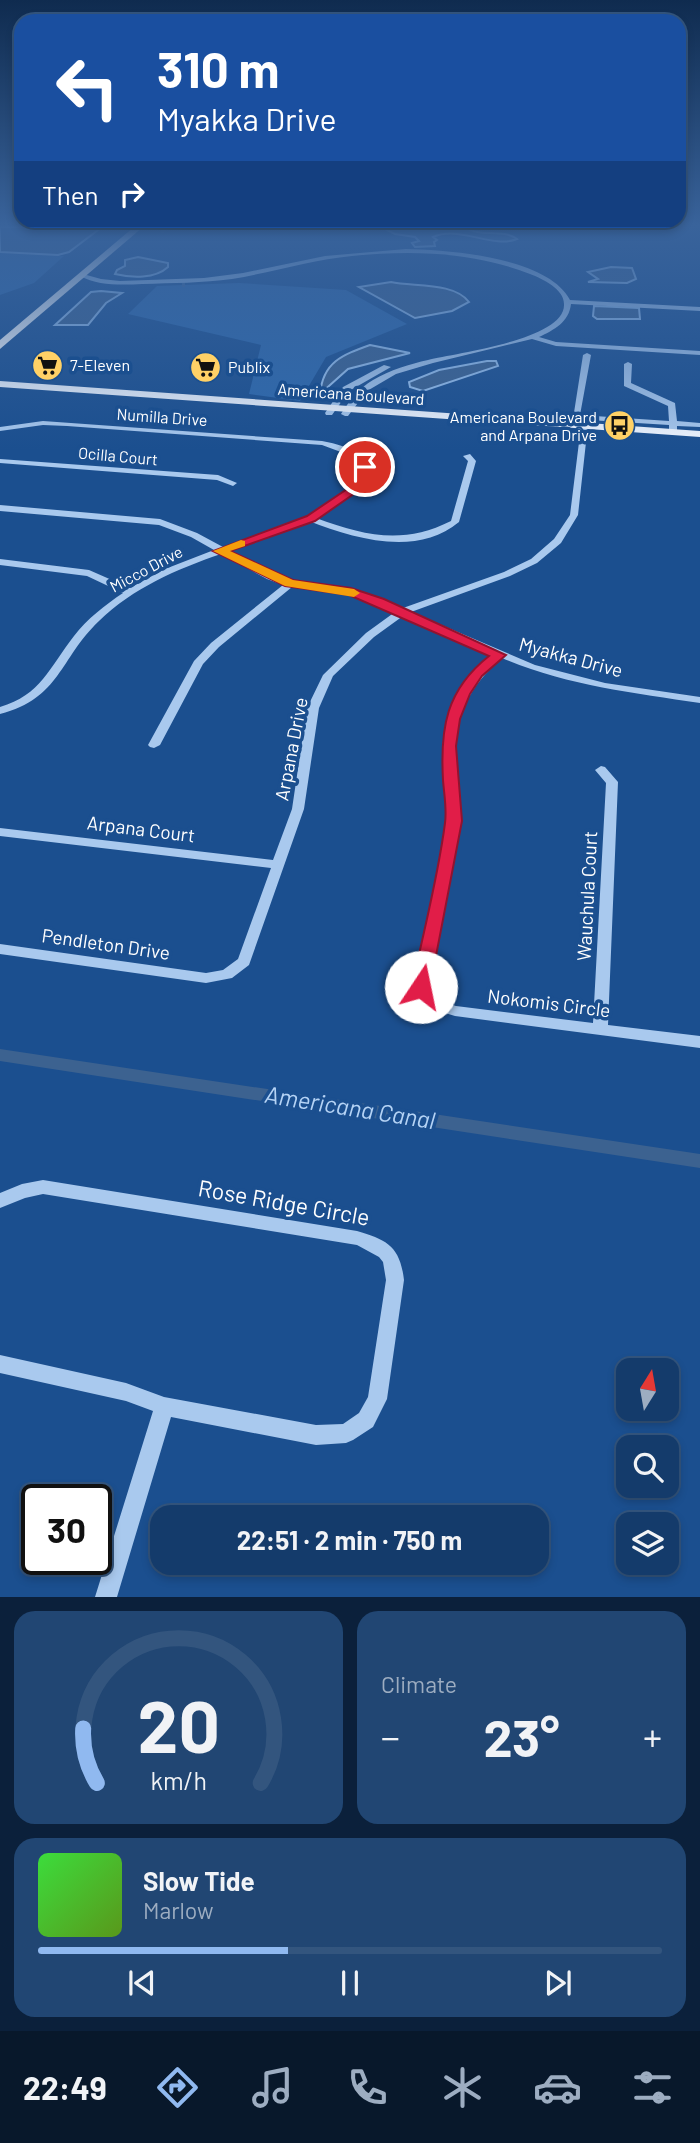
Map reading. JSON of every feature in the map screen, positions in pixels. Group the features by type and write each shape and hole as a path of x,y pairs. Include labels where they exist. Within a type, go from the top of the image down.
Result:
{"highway":[{"path":"0,331 37,302"},
{"path":"0,346 53,302"}],"main road":[{"name":"Americana Boulevard","path":"0,384 144,393 222,402 700,440"},
{"name":"Americana Boulevard","path":"0,390 222,402"},
{"path":"114,398 144,393"},
{"name":"Americana Boulevard","path":"584,429 673,428 700,434"}],"street":[{"path":"346,412 365,388 382,378 420,365 494,348 548,330 563,318 567,302"},
{"path":"589,302 700,309"},
{"path":"554,343 561,335"},
{"path":"532,337 554,343 700,353"},
{"path":"678,352 680,348 700,345"},
{"path":"330,411 346,389 388,367 451,353 494,348"},
{"path":"587,355 576,416 673,428 700,425"},
{"path":"628,364 627,384 672,405 673,428"},
{"name":"Numilla Drive","path":"0,429 67,424 321,443"},
{"name":"Arpana Drive","path":"206,978 227,974 244,962 298,808 313,708 328,675 370,635 402,611 507,574 534,561 558,541 574,515 584,429"},
{"name":"Micco Drive","path":"0,711 29,702 40,692 88,625 130,592 172,570 219,551 311,519 354,489 365,467 360,458 344,448 321,443"},
{"path":"311,519 351,534 383,540 430,534 455,522 472,461 467,456"},
{"name":"Ocilla Court","path":"0,461 218,478 233,483"},
{"name":"Myakka Drive","path":"0,508 160,522 194,535 219,551 290,584 351,592 531,667 605,686 700,700"},
{"path":"0,562 89,573 130,592"},
{"path":"154,746 198,663 215,645 290,584"},
{"name":"Nokomis Circle","path":"499,655 477,673 463,694 453,719 449,746 454,821 421,987 427,1002 455,1011 700,1042"},
{"name":"Wauchula Court","path":"600,1029 612,782 601,769"},
{"name":"Arpana Court","path":"0,832 278,865"},
{"name":"Pendleton Drive","path":"0,949 206,978"},
{"name":"Rose Ridge Circle","path":"0,1201 22,1191 43,1187 357,1238 382,1246 394,1263 395,1280 377,1399 366,1420 346,1433 316,1435 164,1406 126,1392 0,1364"},
{"path":"106,1597 164,1406"}],"shaded area":[{"path":"81,302 108,302 88,325 55,325"},
{"path":"141,302 367,302 407,324 326,357 300,401 249,394 261,345 128,314"},
{"path":"385,302 469,302 452,311 415,318"},
{"path":"594,306 639,308 640,319 597,319 593,316"},
{"path":"370,345 410,353 348,369 320,394 325,374 336,361"},
{"path":"496,361 498,366 423,391 410,387 409,382 439,370"}],"waterway":[{"name":"Americana Canal","path":"0,1055 700,1161"}],"slow traffic":[{"path":"241,543 219,551 290,584 354,593"}],"place":[{"name":"7-Eleven","path":"47,365"},
{"name":"Publix","path":"205,367"},
{"name":"Americana Boulevard and Arpana Drive","path":"620,426"}],"route":[{"path":"365,467 363,477 354,489 311,519 219,551 290,584 351,592 379,602 499,655 477,673 463,694 453,719 449,746 454,821 421,987"}]}
